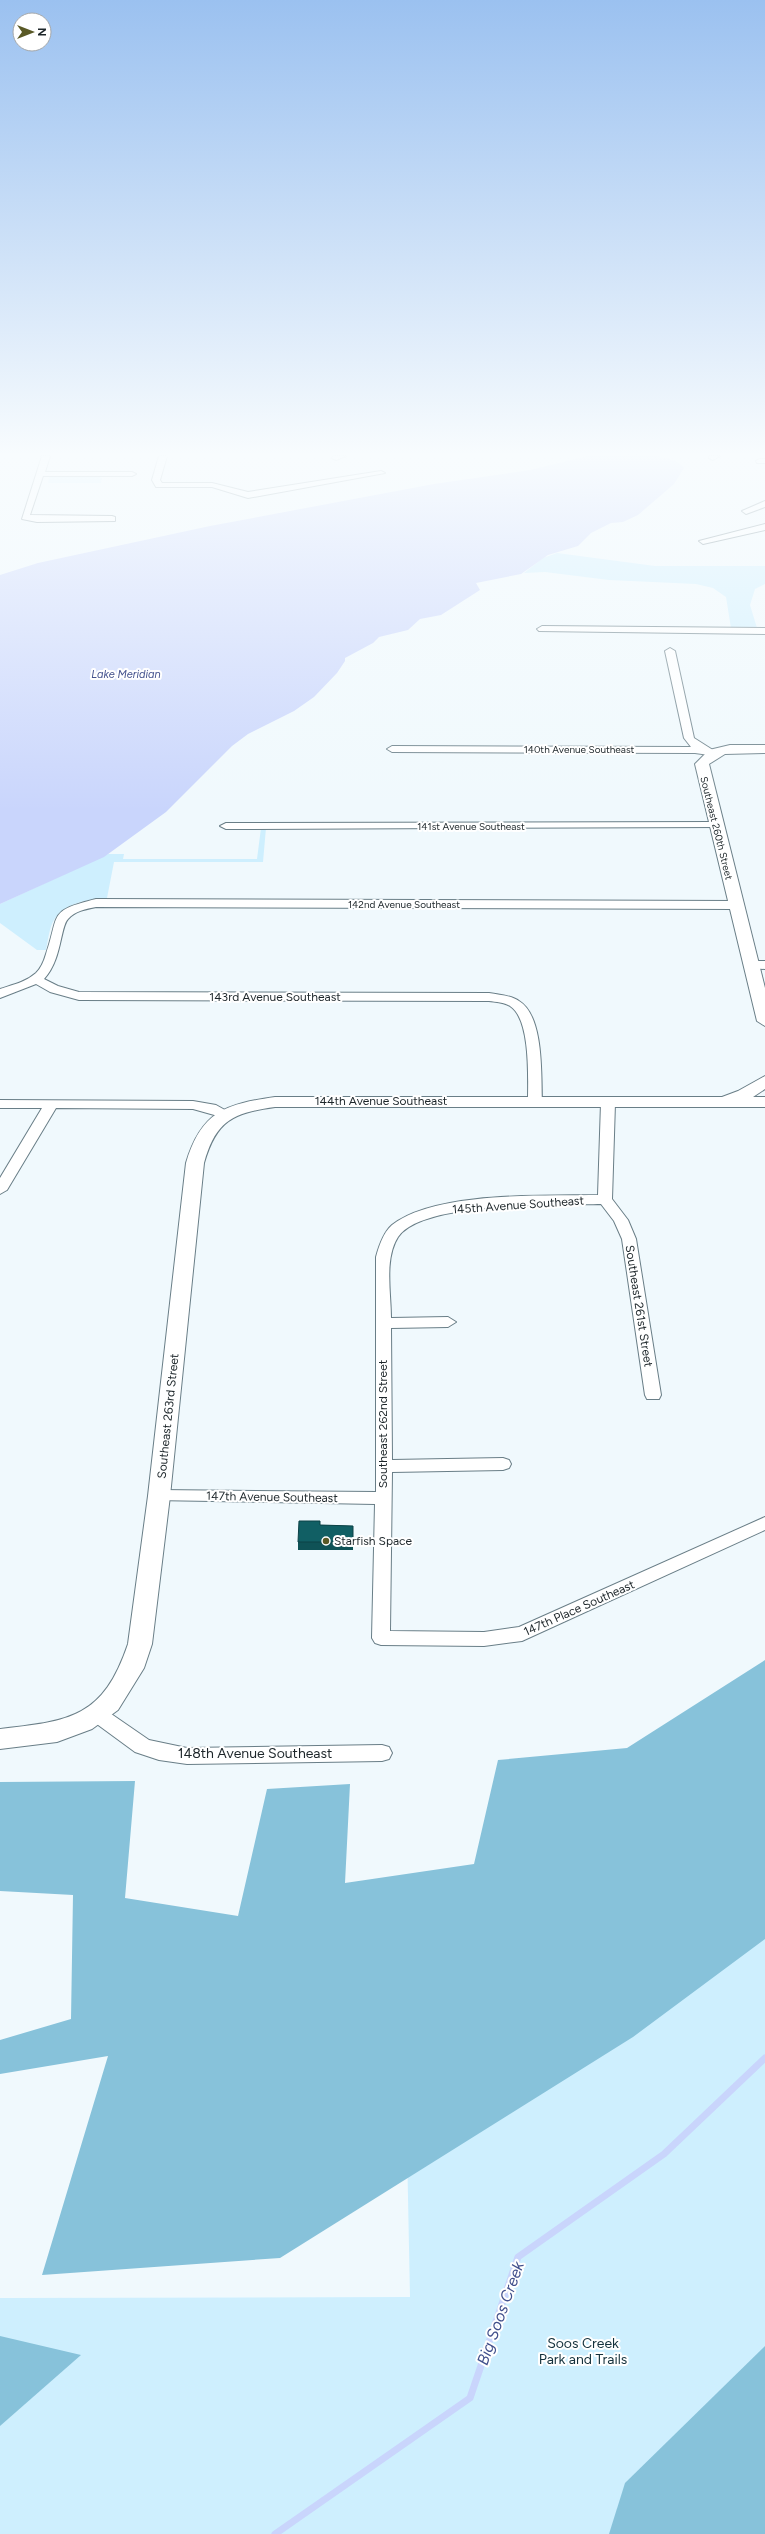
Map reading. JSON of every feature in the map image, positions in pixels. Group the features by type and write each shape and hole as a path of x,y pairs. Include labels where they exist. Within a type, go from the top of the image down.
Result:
{"street":[{"path":"542,629 765,631"},
{"path":"670,651 689,738 692,743 712,754"},
{"name":"140th Avenue Southeast","path":"392,749 694,750 712,754 738,749 765,749"},
{"name":"Southeast 260th Street","path":"712,754 702,764 736,905 758,965 765,1021"},
{"name":"141st Avenue Southeast","path":"226,826 716,825"},
{"name":"142nd Avenue Southeast","path":"36,979 46,968 52,955 60,920 73,910 89,905 108,903 736,905"},
{"path":"0,994 36,979"},
{"name":"143rd Avenue Southeast","path":"36,979 66,994 80,996 490,997 517,1004 529,1024 535,1101"},
{"path":"707,1103 744,1095 765,1081"},
{"name":"144th Avenue Southeast","path":"225,1114 253,1105 275,1102 765,1102"},
{"path":"605,1199 608,1103"},
{"path":"0,1104 193,1105 211,1108 225,1114"},
{"path":"0,1190 51,1105"},
{"name":"Southeast 263rd Street","path":"97,1714 110,1703 120,1689 132,1668 140,1644 159,1496 195,1163 200,1141 209,1126 225,1114"},
{"name":"145th Avenue Southeast","path":"410,1220 463,1207 605,1199"},
{"name":"Southeast 261st Street","path":"605,1199 621,1220 629,1239 653,1395"},
{"name":"Southeast 262nd Street","path":"381,1638 384,1498 383,1257 389,1240 397,1229 410,1220"},
{"path":"383,1323 448,1322"},
{"path":"383,1466 503,1464"},
{"name":"147th Avenue Southeast","path":"159,1496 384,1498"},
{"name":"147th Place Southeast","path":"381,1638 484,1639 522,1634 765,1523"},
{"path":"0,1739 57,1732 97,1714"},
{"name":"148th Avenue Southeast","path":"97,1714 142,1746 159,1752 187,1756 382,1753"}],"green space":[{"path":"563,574 765,574 765,584 755,589 750,605 757,628 731,628 726,597 713,588 696,584 609,580"},
{"path":"261,828 266,828 263,862 114,862 107,898 93,899 78,903 70,906 58,914 51,927 46,950 37,950 0,923 0,904 108,854 124,854 123,859 257,859"},
{"name":"Soos Creek Park and Trails","path":"765,1841 765,2534 0,2534 0,2298 410,2297 403,1947"}],"shaded area":[{"path":"765,1660 765,1939 633,2037 280,2258 42,2275 108,2056 0,2074 0,2040 71,2019 73,1895 0,1891 0,1782 135,1781 125,1898 238,1916 267,1789 350,1784 345,1883 474,1864 498,1760 627,1748"},
{"path":"0,2336 81,2355 0,2426"},
{"path":"765,2346 765,2534 609,2534 625,2483"}],"water":[{"name":"Lake Meridian","path":"520,574 476,583 480,590 441,615 420,619 408,630 379,637 373,643 345,658 345,661 337,673 314,697 294,711 248,734 232,746 166,812 104,857 0,904 0,575"}],"building":[{"path":"299,1521 320,1521 320,1525 353,1526 353,1542 298,1542"}],"waterway":[{"name":"Big Soos Creek","path":"275,2534 470,2398 518,2257 664,2154 765,2058"}],"place":[{"name":"Starfish Space","path":"326,1541"}]}
